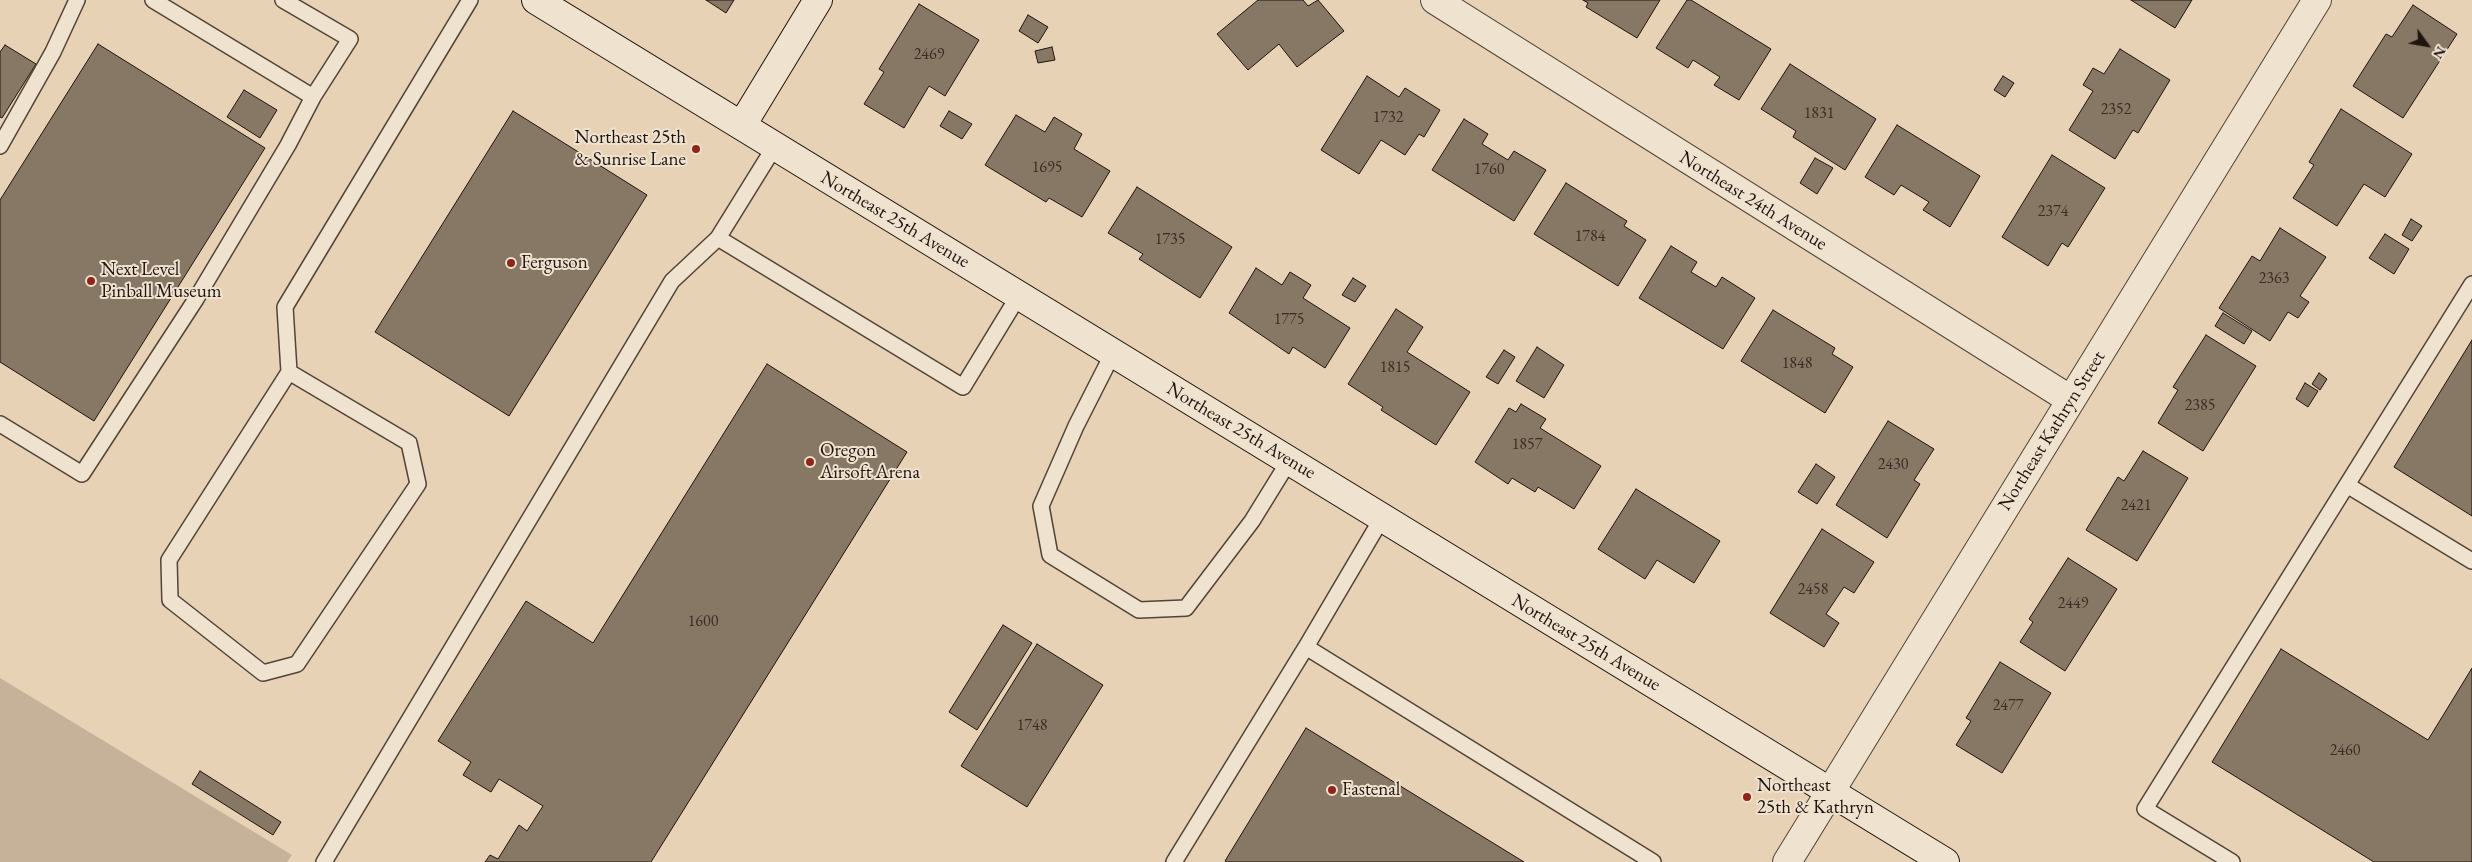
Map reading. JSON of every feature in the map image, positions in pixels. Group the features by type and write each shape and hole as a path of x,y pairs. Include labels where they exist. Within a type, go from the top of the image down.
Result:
{"street":[{"name":"Northeast 25th Avenue","path":"536,0 1945,862"},
{"path":"742,125 818,0"},
{"name":"Northeast 24th Avenue","path":"1435,0 2071,400"},
{"name":"Northeast Kathryn Street","path":"1787,862 2317,0"}],"lane":[{"path":"0,146 53,52 77,0"},
{"path":"153,0 313,96"},
{"path":"0,424 82,474 196,299 288,145 313,96 350,39 283,0"},
{"path":"289,372 409,442 418,484 297,664 263,673 170,600 169,560 289,372 284,307 470,0"},
{"path":"324,862 672,280 718,238 775,146"},
{"path":"718,238 963,387 1019,295"},
{"path":"2232,862 2145,809 2472,284"},
{"path":"1113,353 1076,426 1041,506 1050,555 1138,610 1186,608 1252,521 1289,460"},
{"path":"2347,485 2472,561"},
{"path":"1174,862 1306,647 1382,518"},
{"path":"1306,647 1653,862"}],"shaded area":[{"path":"0,678 292,855 287,862 0,862"}],"building":[{"path":"706,0 734,0 726,13"},
{"path":"1258,0 1303,0 1308,6 1318,0 1344,31 1297,67 1279,44 1248,70 1217,34"},
{"path":"1583,0 1660,0 1637,38 1586,7 1588,3"},
{"path":"1687,0 1691,0 1771,49 1739,100 1714,85 1720,77 1693,60 1688,68 1656,48"},
{"path":"2131,0 2192,0 2175,28"},
{"path":"919,4 979,40 945,96 929,86 904,128 864,104 884,72 879,69"},
{"path":"2413,5 2457,34 2403,118 2353,86 2386,34 2392,37"},
{"path":"1028,15 1048,27 1038,43 1019,31"},
{"name":"Next Level Pinball Museum","path":"98,44 265,148 94,421 0,362 0,200"},
{"path":"5,45 36,64 2,118 0,117 0,52"},
{"path":"1052,47 1055,60 1038,63 1035,51"},
{"path":"2120,49 2170,80 2138,133 2133,130 2115,159 2069,130 2093,91 2083,85 2093,68 2104,74"},
{"path":"1790,64 1876,119 1845,170 1793,137 1796,131 1761,109"},
{"path":"1367,76 1399,97 1405,88 1440,110 1424,137 1419,134 1405,155 1381,140 1359,174 1321,150"},
{"path":"2003,76 2014,83 2005,97 1994,90"},
{"path":"244,90 277,110 260,138 227,117"},
{"path":"2341,109 2412,154 2385,197 2364,184 2337,226 2293,198 2314,165 2309,162"},
{"name":"Ferguson","path":"513,111 647,195 509,416 375,332"},
{"path":"949,111 972,124 962,139 940,126"},
{"path":"1016,115 1045,132 1054,117 1082,134 1074,149 1110,171 1082,217 1049,198 1046,202 985,165"},
{"path":"1464,119 1488,134 1482,144 1508,160 1514,151 1546,170 1514,221 1432,170"},
{"path":"1897,125 1980,176 1950,227 1923,210 1929,202 1901,185 1894,195 1865,177"},
{"path":"2052,155 2105,188 2068,247 2062,243 2048,266 2002,237"},
{"path":"1815,158 1833,168 1817,194 1800,183"},
{"path":"1566,183 1627,221 1624,226 1646,240 1618,286 1534,234"},
{"path":"1137,187 1232,247 1200,298 1139,259 1143,254 1108,233"},
{"path":"2411,219 2422,226 2412,241 2402,235"},
{"path":"2280,228 2326,257 2300,296 2309,302 2298,318 2288,312 2270,341 2219,308 2252,256 2260,261"},
{"path":"2385,234 2409,249 2394,274 2369,258"},
{"path":"1671,246 1697,262 1691,272 1716,287 1722,277 1755,298 1723,349 1639,298"},
{"path":"1256,268 1282,285 1290,272 1311,285 1303,298 1350,328 1325,368 1293,347 1289,354 1229,313"},
{"path":"1353,278 1366,286 1355,302 1342,295"},
{"path":"1396,309 1423,327 1407,352 1470,392 1436,445 1381,410 1383,407 1348,384"},
{"path":"1773,310 1835,348 1832,354 1853,367 1825,413 1741,361"},
{"path":"2223,313 2252,331 2244,344 2215,326"},
{"path":"2206,335 2256,366 2203,451 2158,423 2178,390 2173,387"},
{"path":"2472,340 2472,516 2394,467"},
{"path":"1537,347 1564,365 1544,398 1516,381"},
{"path":"1504,350 1515,357 1498,384 1486,377"},
{"path":"767,364 907,452 651,862 485,862 490,855 498,859 519,825 527,831 543,806 499,779 491,792 463,775 471,762 438,741 526,601 593,643"},
{"path":"2319,373 2327,379 2320,390 2312,384"},
{"path":"2305,383 2318,391 2308,407 2296,399"},
{"path":"1521,404 1546,419 1540,428 1601,466 1574,509 1538,487 1535,492 1512,478 1508,484 1475,462 1509,408 1516,412"},
{"path":"1888,421 1934,449 1914,480 1920,484 1887,538 1836,505"},
{"path":"2143,451 2188,478 2137,561 2086,530 2118,477 2124,481"},
{"path":"1816,464 1835,477 1817,504 1798,492"},
{"path":"1636,489 1720,541 1694,583 1657,560 1645,579 1598,549"},
{"path":"1822,529 1874,562 1854,593 1844,587 1826,614 1839,623 1824,647 1770,613"},
{"path":"2068,558 2117,589 2065,671 2020,642 2033,622 2029,619"},
{"path":"1003,625 1032,643 977,730 949,712"},
{"path":"1037,644 1103,685 1027,807 961,766"},
{"path":"2281,649 2428,740 2472,668 2472,862 2374,862 2212,762"},
{"path":"2000,662 2051,693 2002,773 1956,745 1971,721 1966,718"},
{"path":"1306,728 1524,862 1225,861"},
{"path":"200,771 281,822 273,835 192,784"}],"place":[{"name":"Northeast 25th & Sunrise Lane","path":"696,149"},
{"name":"Ferguson","path":"511,263"},
{"name":"Next Level Pinball Museum","path":"91,281"},
{"name":"Oregon Airsoft Arena","path":"810,462"},
{"name":"Fastenal","path":"1332,790"},
{"name":"Northeast 25th & Kathryn","path":"1747,797"}]}
